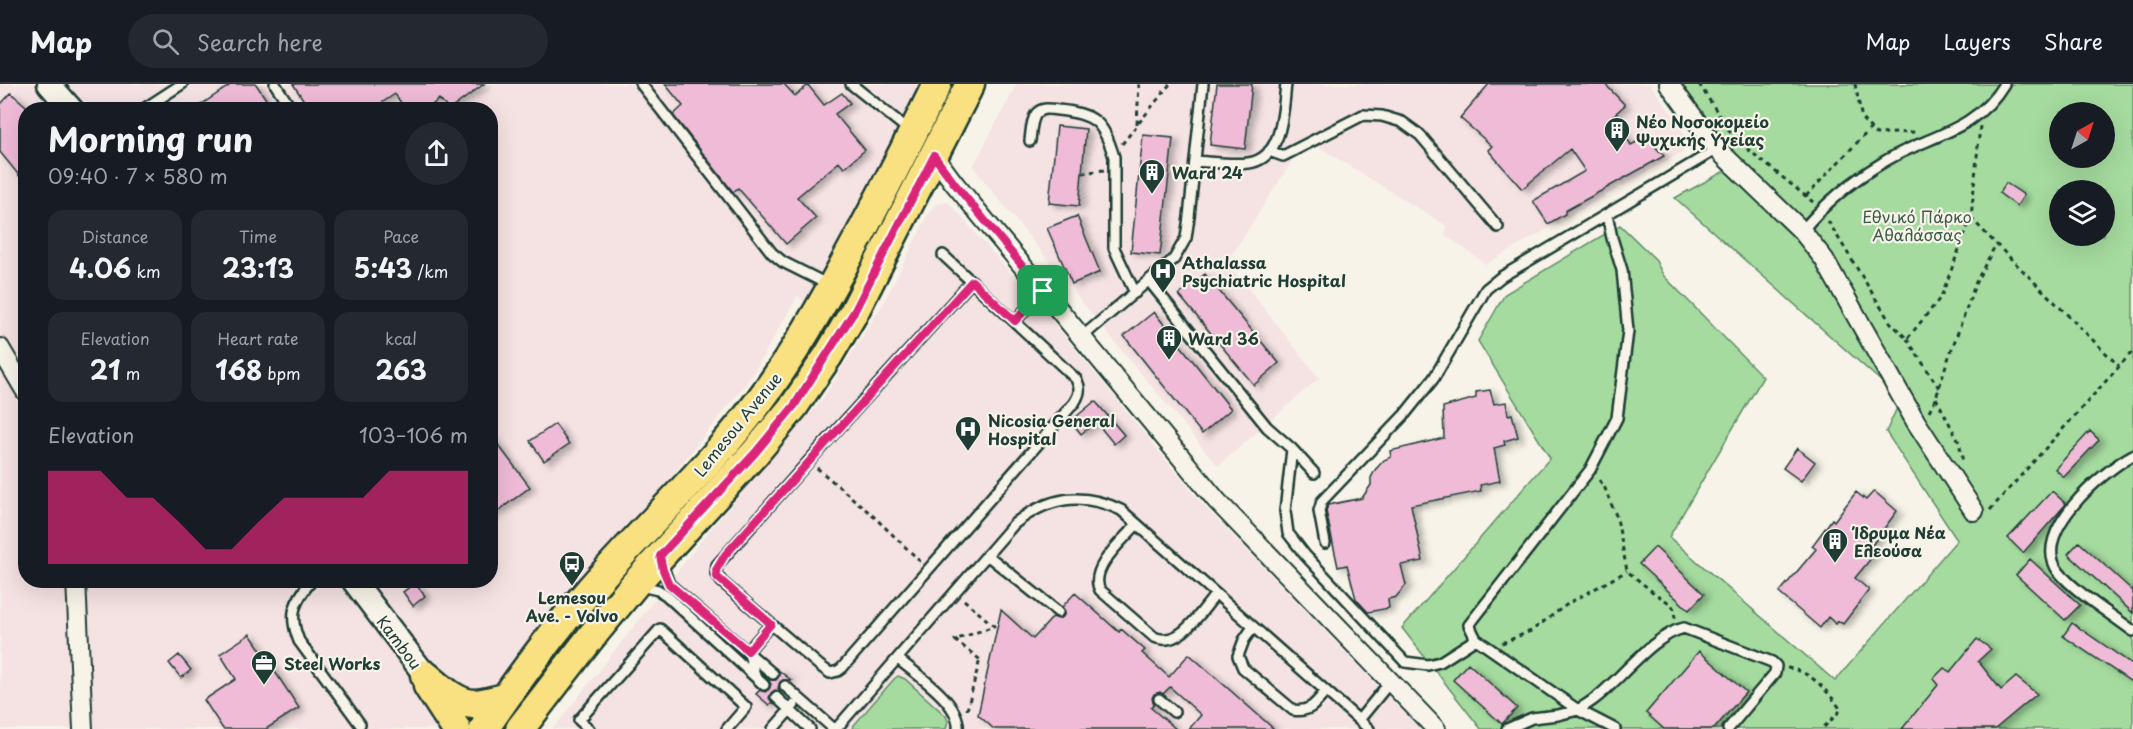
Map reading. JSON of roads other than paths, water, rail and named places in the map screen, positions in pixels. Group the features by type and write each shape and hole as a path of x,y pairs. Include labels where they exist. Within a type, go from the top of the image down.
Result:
{"main road":[{"name":"Lemesou Avenue","path":"520,729 635,584 755,453 794,406 854,312 881,257 924,145 937,84"},
{"name":"Lemesou Avenue","path":"484,729 505,698 588,591 733,434 771,386 832,286 924,145 970,84"},
{"path":"425,675 454,697 467,703 476,704 505,698"},
{"path":"425,675 432,693 456,729"}],"street":[{"path":"50,84 65,102"},
{"path":"1669,84 1717,149 1802,231 1824,259 1916,422 1974,511"},
{"path":"924,145 1217,501 1436,729"},
{"path":"0,348 18,378"},
{"path":"76,588 83,729"},
{"name":"Kambou","path":"358,588 425,675"}],"lane":[{"path":"154,102 182,84"},
{"path":"275,84 287,102"},
{"path":"641,84 772,253 783,262 832,286"},
{"path":"851,84 924,145"},
{"path":"1082,338 1174,259 1186,238 1203,84"},
{"path":"1195,161 1249,163 1257,161 1269,151 1282,124 1286,84"},
{"path":"1802,231 1821,208 1883,162 1971,120 2004,84"},
{"path":"1030,141 1033,121 1040,111 1052,109 1081,112 1100,126 1110,144 1115,168 1114,248 1135,293"},
{"path":"1269,151 1283,156 1363,115 1382,116 1402,122 1420,135 1498,227"},
{"path":"1325,543 1319,511 1322,501 1405,414 1434,378 1486,289 1501,277 1717,149"},
{"path":"1607,214 1622,270 1628,331 1617,418 1590,470 1469,625 1476,639 1578,710 1615,729"},
{"path":"943,255 972,281 1015,321 1076,379 1080,388 1074,403 838,671 830,673 717,577 716,570 719,562 972,281"},
{"path":"753,471 835,359 885,271 881,257"},
{"path":"1149,282 1267,427 1314,473"},
{"path":"1015,321 1043,291"},
{"path":"1292,449 1285,510 1288,533 1305,555 1405,662 1428,665 1440,662 1476,639"},
{"path":"2133,455 2118,463 2079,498 2056,530 2052,546 2052,560 2058,571 2072,585 2133,631"},
{"path":"702,511 729,497"},
{"path":"785,686 835,729 1014,524 1029,512 1048,503 1068,499 1087,500 1107,504 1120,510 1369,729"},
{"path":"1137,524 1103,564 1097,574 1097,585 1154,638 1166,640 1178,636 1216,594"},
{"path":"987,555 1058,612"},
{"path":"660,556 669,584 773,674"},
{"path":"635,584 658,590 764,685"},
{"path":"306,588 296,603 292,615 293,626 299,641 360,724"},
{"path":"748,651 771,624"},
{"path":"1253,627 1244,640 1238,656 1243,668 1293,710 1309,709 1326,691"},
{"path":"1507,729 1532,718 1578,710 1596,698 1661,639 1684,628 1772,662 1776,666 1775,673 1728,729"},
{"path":"589,729 579,720 660,629 746,707 727,729"},
{"path":"748,651 755,677"},
{"path":"898,659 952,707 958,727"},
{"path":"1359,720 1390,682"},
{"path":"776,697 810,729"},
{"path":"773,729 800,699"},
{"path":"1158,699 1174,712"}],"place":[{"name":"Νέο Νοσοκομείο Ψυχικής Υγείας","path":"1617,153"},
{"name":"Ward 24","path":"1152,195"},
{"name":"Athalassa Psychiatric Hospital","path":"1163,294"},
{"name":"Ward 36","path":"1169,361"},
{"name":"Nicosia General Hospital","path":"968,452"},
{"name":"Ίδρυμα Νέα Ελεούσα","path":"1835,564"},
{"name":"Lemesou Ave. - Volvo","path":"572,587"},
{"name":"Steel Works","path":"264,686"}],"park label":[{"name":"Εθνικό Πάρκο Αθαλάσσας","path":"1917,225"}]}
